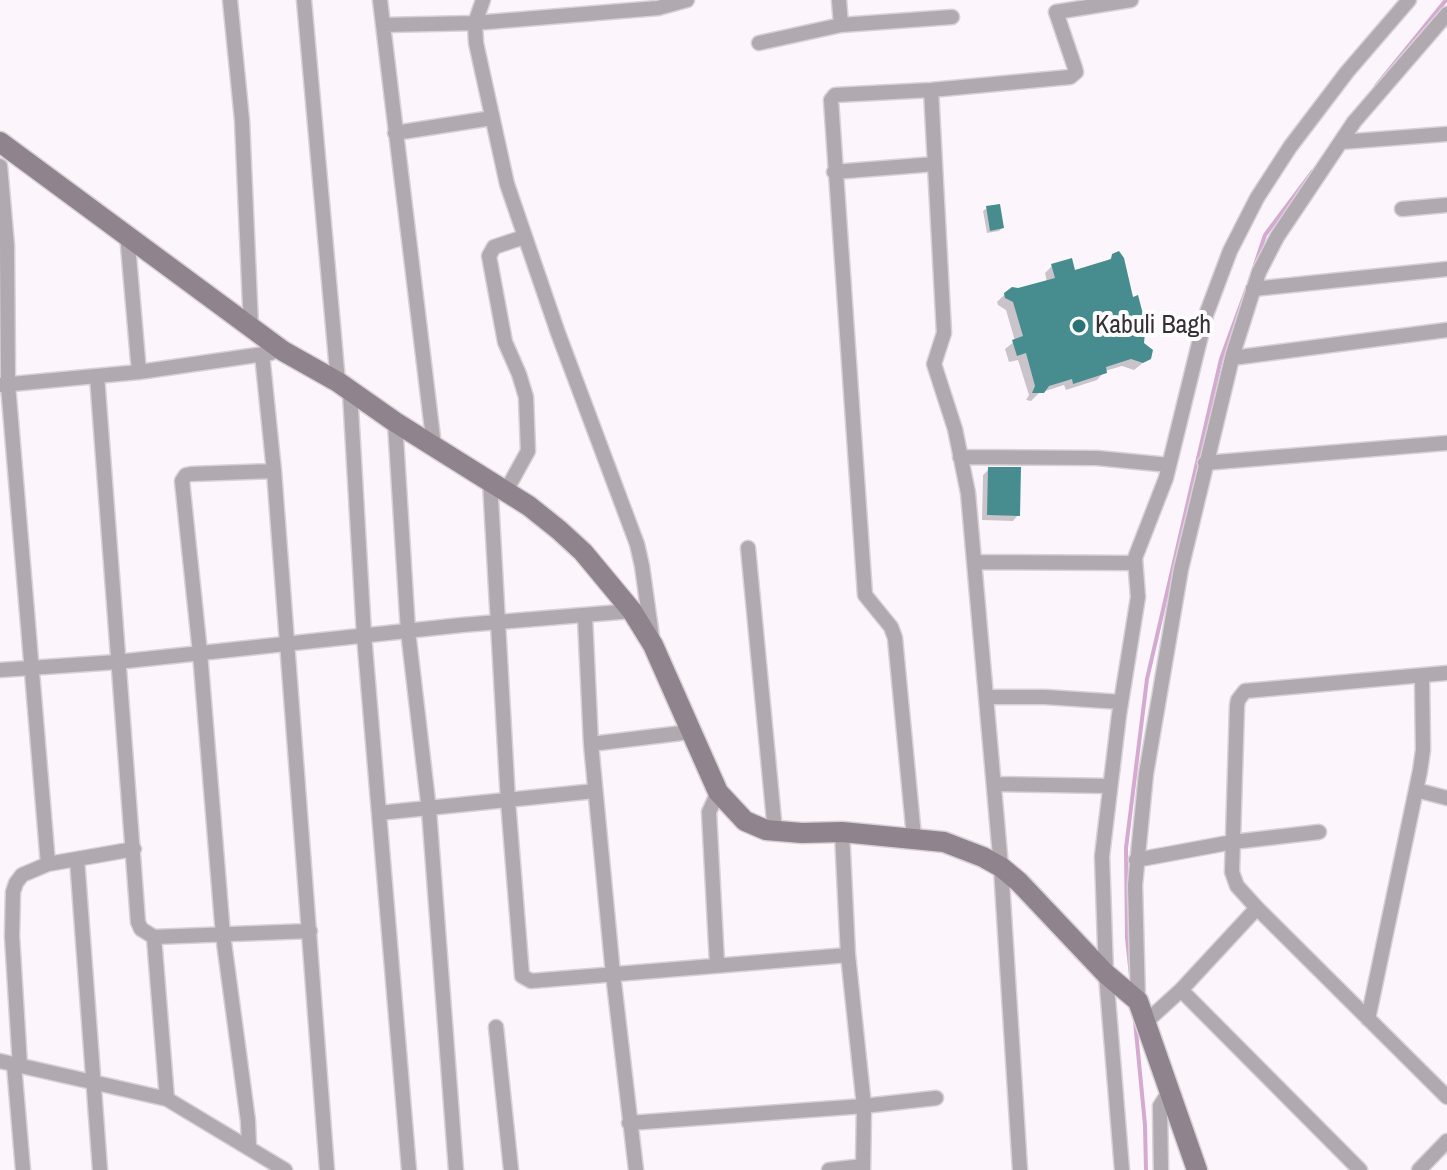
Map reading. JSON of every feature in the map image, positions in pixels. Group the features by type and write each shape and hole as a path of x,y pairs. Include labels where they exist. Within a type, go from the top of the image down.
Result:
{"street":[{"path":"230,0 242,120 251,327"},
{"path":"304,0 344,387 409,1170"},
{"path":"380,0 434,446"},
{"path":"483,0 475,23 476,43 507,184 637,544 653,645"},
{"path":"384,25 475,23 687,0"},
{"path":"839,0 841,25"},
{"path":"914,837 895,638 891,627 865,595 830,105 833,97 1070,77 1076,72 1056,12 1131,0"},
{"path":"1122,1170 1102,856 1109,786 1138,597 1134,563 1169,465 1206,315 1230,251 1257,198 1290,147 1347,72 1409,0"},
{"path":"1136,1000 1136,860 1162,675 1181,569 1205,463 1253,289 1277,237 1354,122 1447,14"},
{"path":"759,43 841,25 952,17"},
{"path":"931,90 944,333 934,364 955,429 968,493 1001,867 1020,1170"},
{"path":"395,133 492,118"},
{"path":"1341,142 1447,134"},
{"path":"0,142 251,327 272,352 344,387 544,516 583,552 632,611 653,645 718,792 745,821 775,831 842,832 944,842 1001,867 1041,904 1109,977 1136,1000 1147,1021 1197,1170"},
{"path":"834,172 935,164"},
{"path":"0,166 7,246 4,385 48,864"},
{"path":"1402,209 1447,205"},
{"path":"127,234 139,372"},
{"path":"524,237 494,247 489,256 505,342 526,397 528,451 498,486 498,622 522,976 531,981 717,963 848,955"},
{"path":"1253,289 1447,269"},
{"path":"1232,358 1447,330"},
{"path":"4,385 139,372 272,352"},
{"path":"272,352 274,471 285,644 327,1170"},
{"path":"97,376 138,922 141,929 154,937 310,931"},
{"path":"395,422 408,631 429,810 456,1170"},
{"path":"1205,463 1447,443"},
{"path":"960,457 1097,458 1169,465"},
{"path":"249,1147 223,935 182,477 191,474 274,471"},
{"path":"748,548 775,831"},
{"path":"974,562 1134,563"},
{"path":"0,670 117,662 364,635 632,611"},
{"path":"585,617 595,791 636,1170"},
{"path":"1447,673 1245,691 1237,706 1233,842 1234,880 1257,908 1447,1097"},
{"path":"1368,1019 1423,750 1422,677"},
{"path":"987,697 1121,702"},
{"path":"591,744 690,732"},
{"path":"994,784 1109,786"},
{"path":"1416,790 1447,798"},
{"path":"379,813 595,791"},
{"path":"717,963 709,812 718,792"},
{"path":"829,1170 863,1168 864,1106 848,955 842,832"},
{"path":"1136,860 1233,842 1319,832"},
{"path":"23,1170 11,1064 6,936 16,883 22,875 48,864 134,849"},
{"path":"77,859 100,1170"},
{"path":"1147,1021 1181,990 1257,908"},
{"path":"154,937 167,1099"},
{"path":"1181,990 1360,1170"},
{"path":"496,1027 511,1170"},
{"path":"11,1064 167,1099 285,1170"},
{"path":"1161,1170 1160,1106 1169,1092"},
{"path":"629,1123 936,1098"},
{"path":"1419,1170 1447,1141"}],"building":[{"path":"1000,204 1004,228 990,231 986,206"},
{"name":"Kabuli Bagh","path":"1119,251 1124,258 1133,297 1138,295 1144,318 1129,323 1145,333 1144,343 1153,350 1151,359 1143,363 1131,359 1106,367 1107,373 1073,384 1072,379 1049,386 1044,393 1032,393 1035,386 1026,353 1017,356 1012,340 1023,336 1013,302 1005,298 1004,293 1012,287 1055,278 1051,264 1072,258 1075,270 1111,259 1112,254"},
{"path":"988,467 1021,467 1020,516 987,515"}],"waterway":[{"path":"1376,86 1446,0"},
{"path":"1254,268 1265,235 1313,171"},
{"path":"1131,976 1127,938 1126,848 1147,679 1221,359 1247,288"},
{"path":"1135,1021 1146,1170"}],"place":[{"name":"Kabuli Bagh","path":"1079,326"}]}
